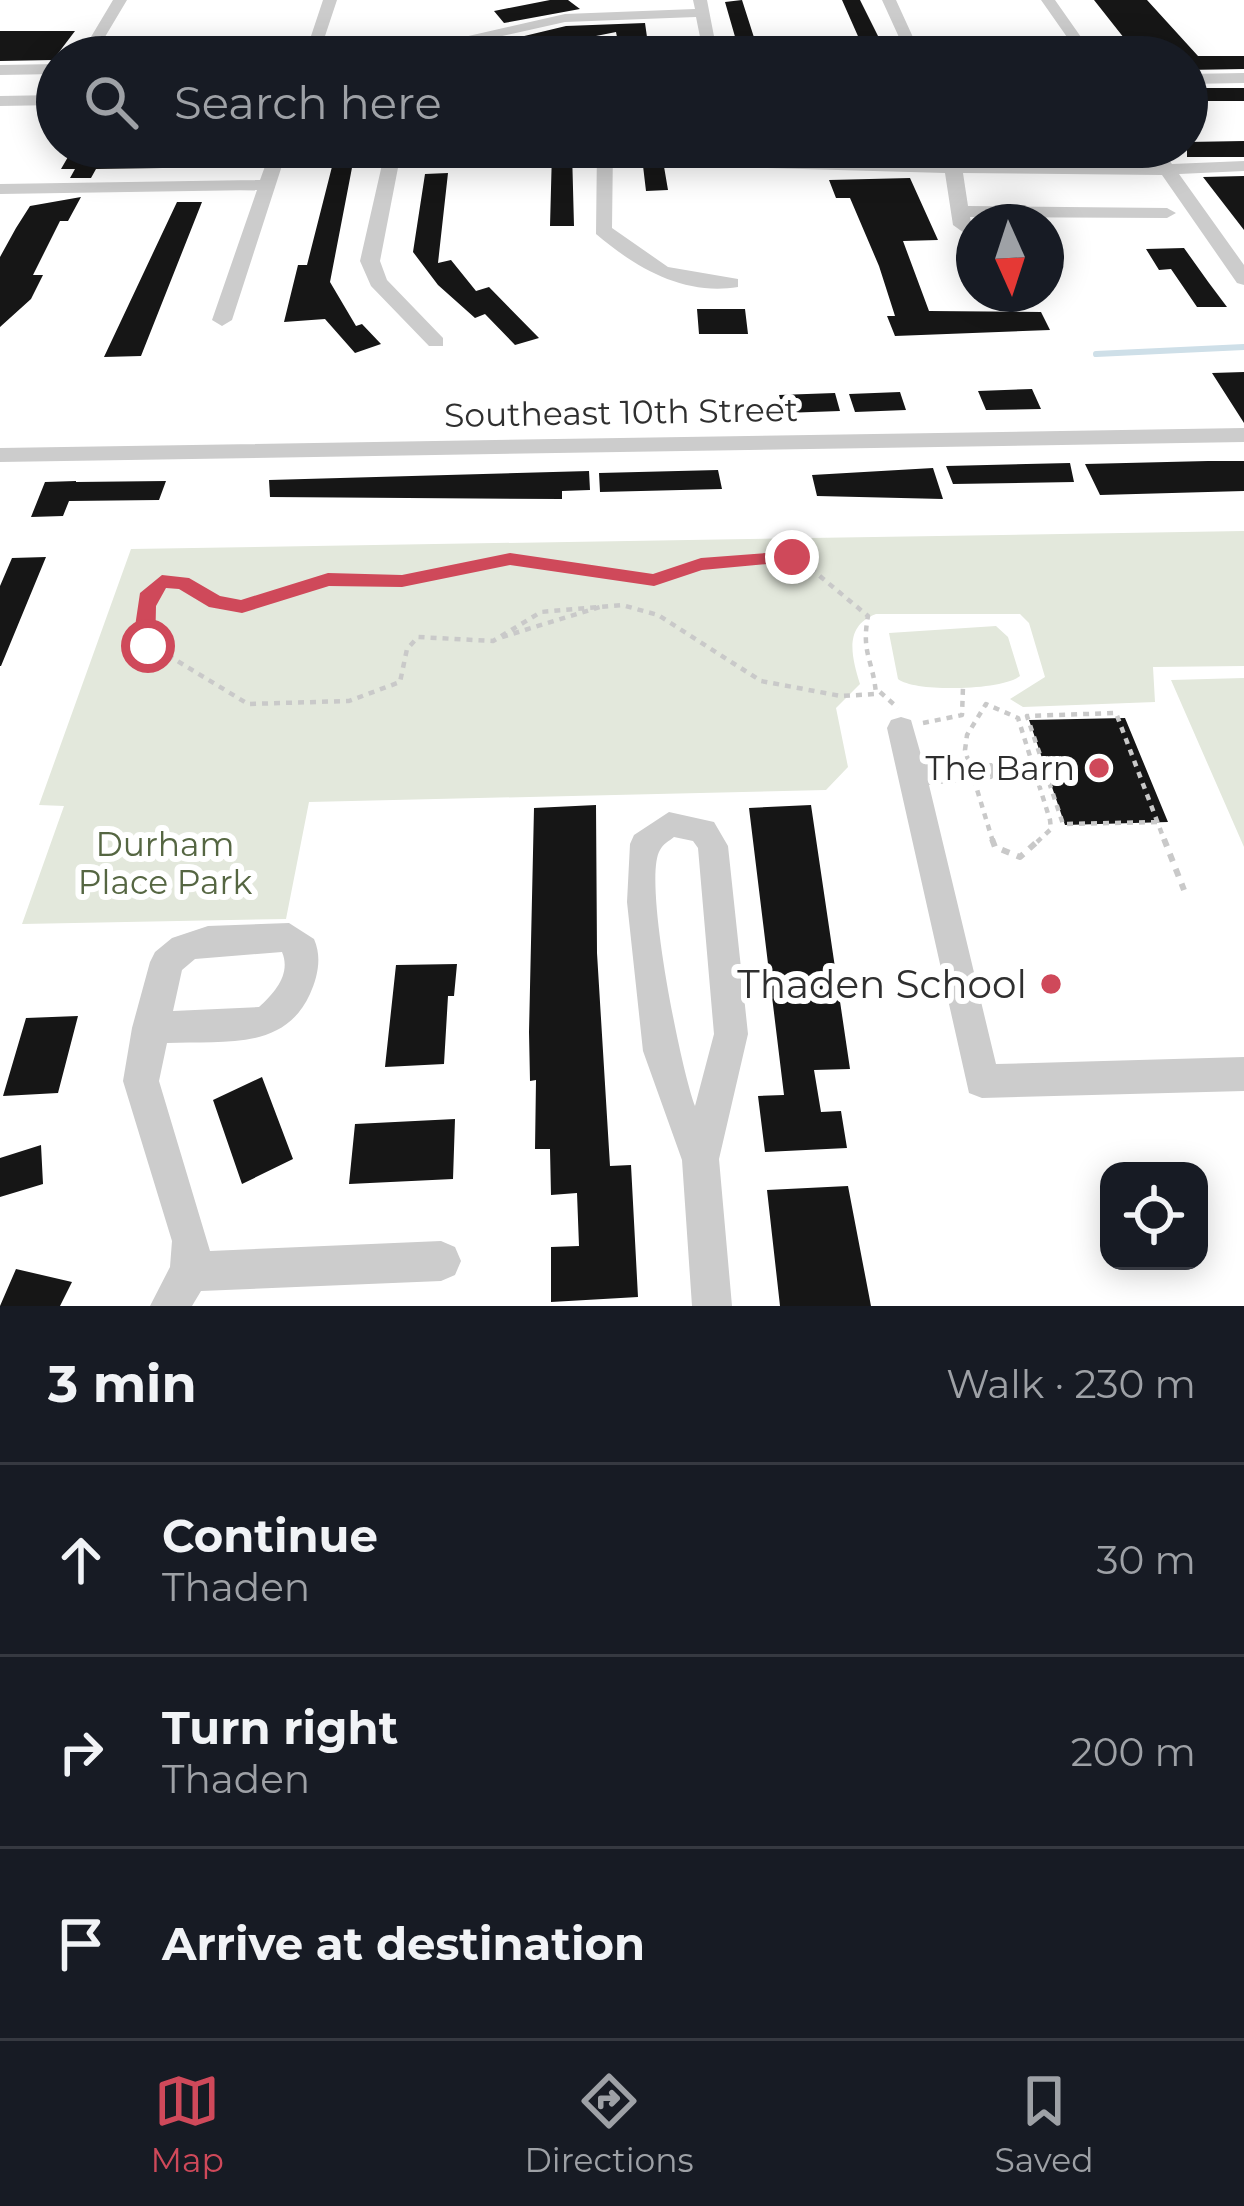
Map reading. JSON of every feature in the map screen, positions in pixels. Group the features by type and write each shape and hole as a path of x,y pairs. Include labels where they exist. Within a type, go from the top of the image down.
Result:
{"street":[{"path":"99,36 120,0"},
{"path":"318,36 330,0"},
{"path":"889,0 905,36"},
{"path":"1048,0 1073,36"},
{"path":"460,36 566,18 701,7"},
{"path":"0,70 36,69"},
{"path":"1208,79 1244,78"},
{"path":"0,86 36,92"},
{"path":"0,101 36,97"},
{"path":"1208,166 1244,166"},
{"path":"221,320 273,168"},
{"path":"390,168 370,261 378,282 436,342"},
{"path":"604,168 603,230 648,268 675,280 731,283"},
{"path":"960,204 956,168 1128,168"},
{"path":"1167,168 1244,279"},
{"path":"0,189 267,185"},
{"path":"1064,212 1167,213"},
{"name":"Southeast 10th Street","path":"7,455 1244,435"},
{"path":"0,484 7,455"},
{"path":"904,723 982,1081 1244,1074"},
{"path":"912,774 982,771"},
{"path":"700,1159 678,1118 649,1013 641,863 644,844 669,824 704,831 713,846 730,1009 715,1115 700,1159 712,1306"},
{"path":"149,1028 141,1081 191,1241 180,1289 441,1261"}],"path":[{"path":"496,639 541,612 608,605 646,609 735,668 803,692 841,696 879,690 862,648 871,625 855,602 804,563 777,557 701,564 654,580 510,559 402,581 345,577 265,601 228,606 182,583 154,587 142,640 248,704 349,701 400,682 407,649 418,637 496,639 608,605"},
{"path":"904,723 954,720 962,715 963,687"},
{"path":"992,707 1013,716 1050,820 1051,829 1036,848 1020,857"},
{"path":"1154,818 1064,824 1027,716 1116,713 1184,890"}],"green space":[{"name":"Durham Place Park","path":"1244,531 1244,666 1153,667 1155,702 1023,707 1010,699 1045,677 1029,623 1020,614 876,614 855,634 853,652 860,684 836,708 848,767 826,790 309,802 286,919 22,924 64,806 39,805 131,549"},
{"path":"996,626 1008,637 1020,676 1011,681 959,688 898,679 889,633"},
{"path":"1244,678 1244,847 1171,680"}],"building":[{"path":"568,0 580,9 504,23 494,11"},
{"path":"742,0 754,36 735,36 725,2"},
{"path":"842,0 860,0 878,36 858,36"},
{"path":"1094,0 1147,0 1180,36 1122,36"},
{"path":"645,23 647,36 617,36 616,32 524,36 566,26"},
{"path":"0,31 75,31 71,36 36,36 36,60 0,61"},
{"path":"1208,56 1244,56 1244,69 1208,70"},
{"path":"1208,88 1244,88 1244,101 1208,101"},
{"path":"1244,141 1244,157 1208,157 1208,142"},
{"path":"162,168 96,169 91,178 70,178 75,169 61,169"},
{"path":"332,168 352,168 330,282 356,326 362,324 381,344 355,353 325,319 284,322 298,265 307,265"},
{"path":"552,168 572,168 574,226 550,226"},
{"path":"643,168 664,168 668,190 646,191"},
{"path":"448,173 438,263 451,260 476,291 489,287 539,338 515,345 485,314 475,318 438,285 413,252 425,174"},
{"path":"1244,176 1244,230 1203,177"},
{"path":"910,178 938,240 903,241 929,311 1041,312 1050,330 895,336 887,316 895,316 879,266 850,198 836,198 829,180"},
{"path":"81,197 68,221 60,221 33,275 43,275 31,299 0,327 0,257 16,228 30,206"},
{"path":"177,202 202,202 141,356 104,357"},
{"path":"1184,248 1227,307 1197,307 1171,269 1159,270 1146,249"},
{"path":"697,309 745,309 748,334 699,334"},
{"path":"1244,372 1244,423 1212,373"},
{"path":"1032,389 1041,409 986,410 978,391"},
{"path":"900,392 906,410 855,412 849,394"},
{"path":"835,393 840,411 784,413 779,395"},
{"path":"1244,461 1244,491 1100,495 1085,464"},
{"path":"1070,463 1074,482 953,484 946,466"},
{"path":"933,468 943,499 817,496 812,475"},
{"path":"718,470 722,489 600,492 599,473"},
{"path":"589,471 590,490 562,491 562,499 270,497 269,480"},
{"path":"166,481 159,500 69,501 63,516 31,517 45,482"},
{"path":"46,557 0,666 0,586 12,558"},
{"name":"The Barn","path":"1125,718 1168,822 1065,825 1029,720"},
{"path":"596,805 597,953 610,1166 631,1165 638,1297 551,1302 551,1247 579,1246 577,1193 551,1195 550,1149 535,1149 536,1080 530,1081 529,1032 534,808"},
{"path":"811,805 850,1069 814,1070 821,1112 841,1111 847,1148 765,1152 758,1096 784,1095 749,808"},
{"path":"457,964 454,996 448,996 444,1064 385,1067 396,965"},
{"path":"78,1016 58,1093 3,1096 26,1018"},
{"path":"262,1077 293,1159 242,1184 213,1100"},
{"path":"455,1119 453,1179 349,1184 355,1124"},
{"path":"41,1145 43,1184 0,1197 0,1158"},
{"path":"848,1186 871,1306 780,1306 767,1190"},
{"path":"16,1269 72,1282 60,1306 0,1306"}],"waterway":[{"path":"1096,354 1244,347"}],"place":[{"name":"The Barn","path":"1099,768"},
{"name":"Thaden School","path":"1051,984"}],"route":[{"path":"148,646 142,640 149,593 172,580 206,593 215,602 242,606 328,579 402,581 510,559 654,580 701,564 792,557"}]}
